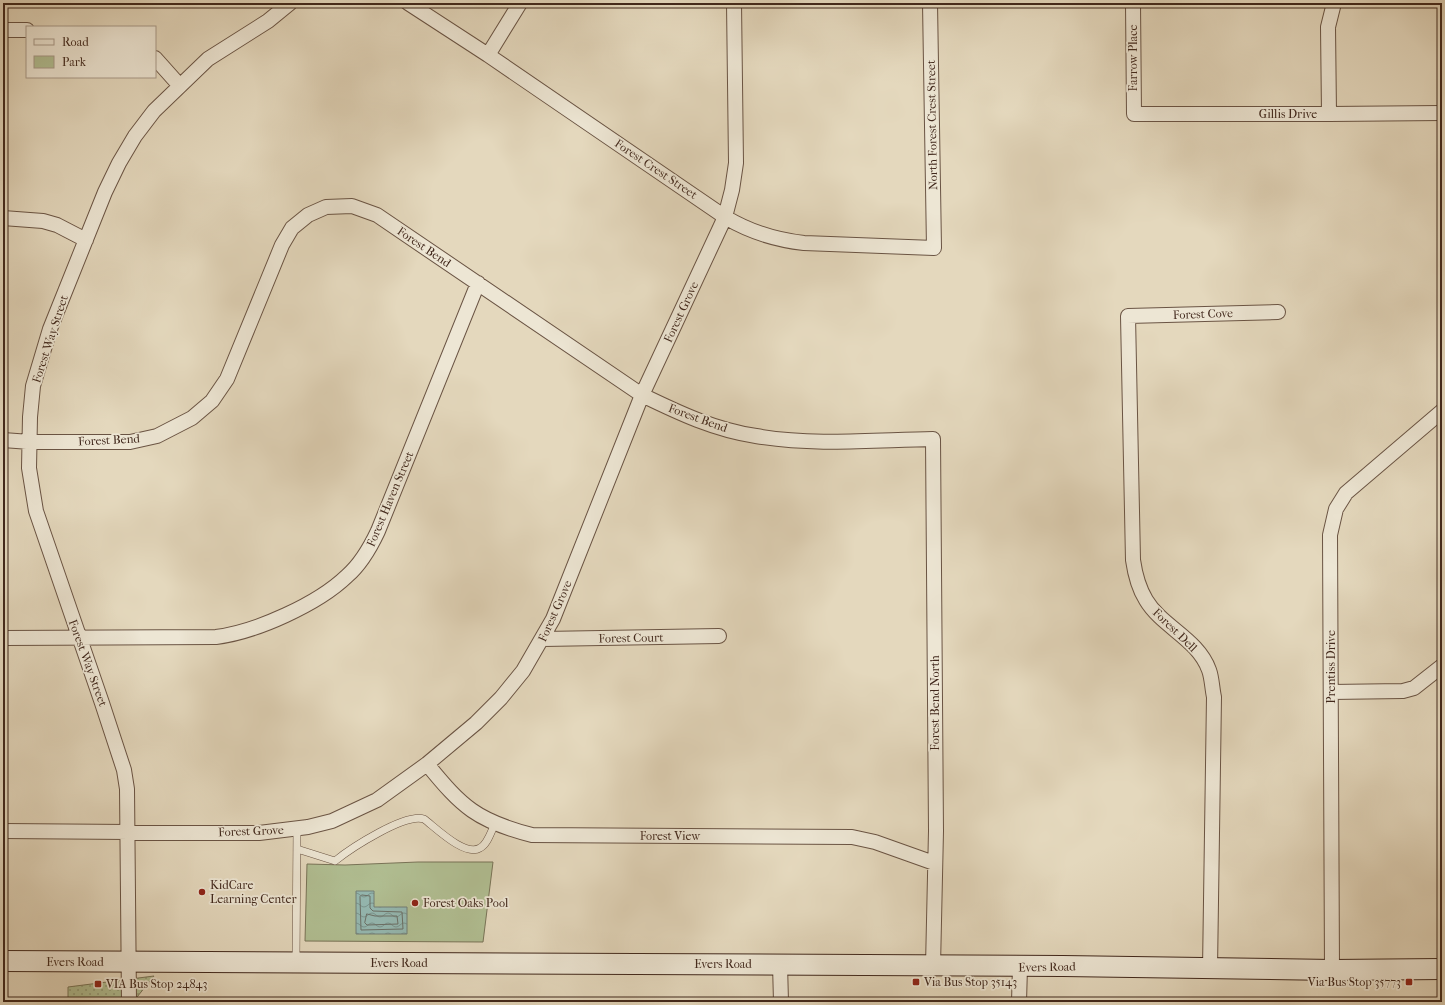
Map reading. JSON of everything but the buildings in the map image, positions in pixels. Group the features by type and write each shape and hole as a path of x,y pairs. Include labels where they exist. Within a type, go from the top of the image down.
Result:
{"main road":[{"name":"Evers Road","path":"3,961 780,964 1332,970 1442,969"}],"street":[{"name":"Forest Way Street","path":"129,1002 129,832 127,789 124,770 36,511 29,468 34,386 50,329 118,163 135,136 154,111 208,59 268,21 290,3"},
{"name":"Forest Crest Street","path":"408,3 488,55 725,217 751,230 786,241 934,248"},
{"path":"488,55 520,3"},
{"name":"Forest Grove","path":"3,831 259,833 284,832 297,828 308,828 355,812 377,800 427,764 476,723 501,698 523,671 543,639 553,619 642,395 725,217 732,190 736,163 734,3"},
{"name":"North Forest Crest Street","path":"930,3 934,248"},
{"name":"Farrow Place","path":"1133,3 1134,114"},
{"path":"1329,114 1328,27 1334,3"},
{"path":"3,30 26,30"},
{"path":"156,59 180,86"},
{"name":"Gillis Drive","path":"1134,114 1442,113"},
{"name":"Forest Bend","path":"3,440 30,442 130,442 169,432 202,410 228,379 282,245 292,228 308,215 326,207 352,206 377,216 642,395 684,415 719,428 756,436 793,441 933,439"},
{"path":"3,218 43,221 57,225 86,240"},
{"name":"Forest Haven Street","path":"3,638 216,637 234,635 264,625 318,597 348,576 365,555 378,531 478,283"},
{"name":"Forest Cove","path":"1128,316 1278,312"},
{"name":"Forest Dell","path":"1128,316 1133,560 1137,583 1146,601 1155,612 1197,650 1209,670 1214,697 1210,969"},
{"name":"Prentiss Drive","path":"1332,970 1330,535 1336,509 1346,493 1442,411"},
{"name":"Forest Bend North","path":"933,439 936,823 933,966"},
{"name":"Forest Court","path":"543,639 719,636"},
{"path":"1330,692 1402,691 1414,688 1442,666"},
{"name":"Forest View","path":"427,764 446,787 466,807 495,824 532,835 852,837 875,842 934,863"},
{"path":"780,964 781,1002"},
{"path":"1019,1002 1020,967"}],"lane":[{"path":"297,849 335,861 353,846 406,820 418,817 424,819 458,845 471,850 480,848 485,843 495,824"},
{"path":"296,963 297,828"}],"green space":[{"name":"Forest Oaks Pool","path":"418,862 493,862 483,942 305,941 307,864 345,865"},
{"path":"154,976 133,1002 68,1002 68,987"}],"water":[{"path":"356,891 374,891 374,907 407,907 407,934 356,934"}],"place":[{"name":"KidCare Learning Center","path":"202,892"},
{"name":"Forest Oaks Pool","path":"415,903"},
{"name":"Via Bus Stop 35143","path":"916,982"},
{"name":"Via Bus Stop 35773","path":"1409,982"},
{"name":"VIA Bus Stop 24843","path":"98,984"}]}
